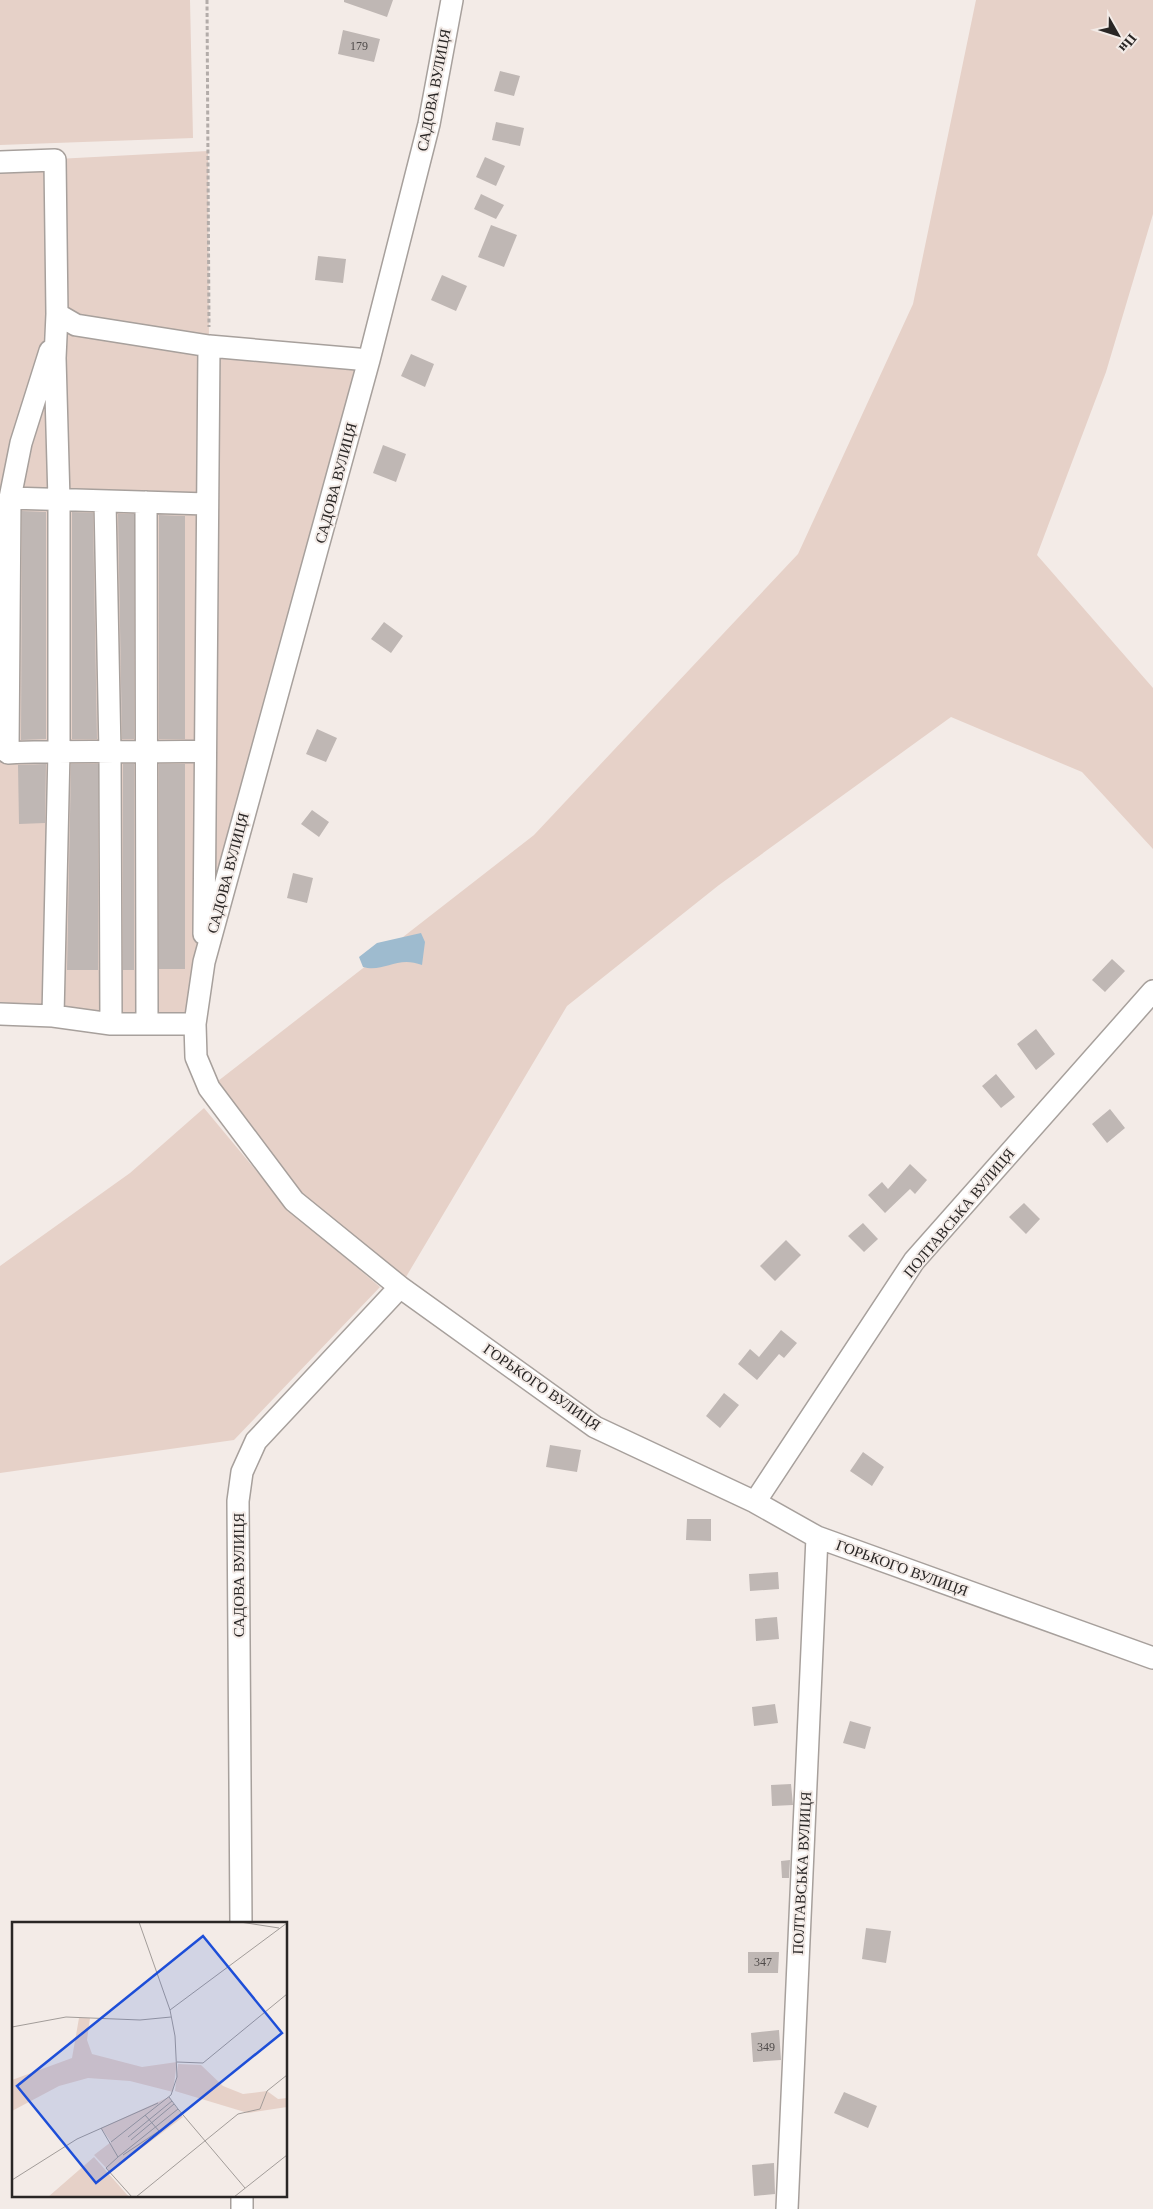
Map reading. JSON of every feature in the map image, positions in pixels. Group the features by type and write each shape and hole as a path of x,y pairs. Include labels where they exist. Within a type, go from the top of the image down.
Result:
{"street":[{"name":"САДОВА ВУЛИЦЯ","path":"204,962 369,360 429,124 452,0"},
{"path":"0,162 55,160 57,320 55,358 59,500 58,751 53,1016"},
{"path":"57,320 76,326 209,346 369,360"},
{"path":"57,320 21,442 10,498 8,753 204,751"},
{"path":"204,962 206,504 209,346"},
{"path":"10,498 206,504"},
{"path":"105,501 110,752 111,1024"},
{"path":"146,502 147,1024"},
{"name":"ГОРЬКОГО ВУЛИЦЯ","path":"204,962 195,1024 196,1057 209,1088 294,1201 400,1287 595,1427 755,1502 817,1538 1153,1658"},
{"name":"ПОЛТАВСЬКА ВУЛИЦЯ","path":"755,1502 914,1261 1153,991"},
{"path":"0,1014 53,1016 111,1024 195,1024"},
{"name":"САДОВА ВУЛИЦЯ","path":"241,1922 238,1501 242,1472 256,1441 400,1287"},
{"name":"ПОЛТАВСЬКА ВУЛИЦЯ","path":"787,2209 817,1538"},
{"path":"242,2196 242,2209"}],"path":[{"path":"207,0 209,346"}],"shaded area":[{"path":"0,0 190,0 193,138 0,145"},
{"path":"976,0 1153,0 1153,214 1106,372 1037,555 1153,688 1153,849 1082,772 951,717 719,885 567,1006 400,1287 294,1201 209,1088 534,835 798,554 913,304"},
{"path":"208,151 209,346 369,360 195,1024 0,1014 0,162"},
{"path":"204,1108 289,1210 380,1287 234,1440 0,1473 0,1266 130,1173"}],"water":[{"path":"421,933 425,942 422,965 405,962 378,968 363,967 359,957 377,943"}],"building":[{"path":"344,0 393,0 387,17 344,2"},
{"path":"343,30 380,39 374,62 338,54"},
{"path":"500,71 520,76 514,96 494,91"},
{"path":"496,122 524,128 520,146 492,140"},
{"path":"485,157 505,166 496,186 476,177"},
{"path":"481,194 504,205 496,219 474,209"},
{"path":"491,225 517,235 504,267 478,257"},
{"path":"318,256 346,259 343,283 315,280"},
{"path":"442,275 467,286 456,311 431,300"},
{"path":"411,354 434,364 425,387 401,376"},
{"path":"383,445 406,454 396,482 373,473"},
{"path":"22,511 46,512 46,739 21,740"},
{"path":"72,512 93,513 97,739 72,739"},
{"path":"118,514 134,514 134,739 122,739"},
{"path":"159,515 185,516 185,739 159,739"},
{"path":"384,622 403,636 391,653 371,639"},
{"path":"317,729 337,738 326,762 306,754"},
{"path":"46,764 45,823 19,824 18,765"},
{"path":"71,764 98,764 98,970 67,970"},
{"path":"123,764 134,764 134,970 123,970"},
{"path":"159,764 185,764 185,969 159,969"},
{"path":"312,810 329,822 319,837 301,824"},
{"path":"293,873 313,878 307,903 287,898"},
{"path":"1112,959 1125,971 1105,992 1092,980"},
{"path":"1036,1029 1055,1054 1036,1070 1017,1044"},
{"path":"996,1074 1015,1097 1001,1108 982,1086"},
{"path":"1110,1109 1125,1128 1107,1143 1092,1124"},
{"path":"910,1164 927,1180 915,1194 910,1189 885,1213 868,1195 882,1182 888,1189"},
{"path":"1024,1203 1040,1219 1026,1234 1009,1217"},
{"path":"863,1223 878,1239 864,1252 848,1236"},
{"path":"786,1240 801,1255 775,1281 760,1266"},
{"path":"781,1330 797,1343 784,1358 779,1354 757,1380 738,1364 750,1349 759,1357"},
{"path":"724,1393 739,1405 720,1428 706,1416"},
{"path":"550,1445 581,1450 577,1472 546,1467"},
{"path":"863,1452 884,1467 872,1486 850,1471"},
{"path":"687,1519 711,1519 711,1541 686,1540"},
{"path":"778,1572 779,1589 750,1591 749,1574"},
{"path":"777,1617 779,1639 756,1641 755,1619"},
{"path":"775,1704 778,1723 754,1726 752,1707"},
{"path":"850,1721 871,1727 865,1749 843,1743"},
{"path":"791,1784 793,1805 772,1806 771,1785"},
{"path":"790,1860 789,1878 782,1878 781,1861"},
{"path":"866,1928 891,1931 886,1963 862,1959"},
{"path":"748,1952 779,1952 778,1973 748,1973"},
{"path":"779,2030 781,2060 753,2062 751,2033"},
{"path":"844,2092 877,2106 868,2128 834,2113"},
{"path":"774,2163 775,2194 754,2196 752,2165"}]}
